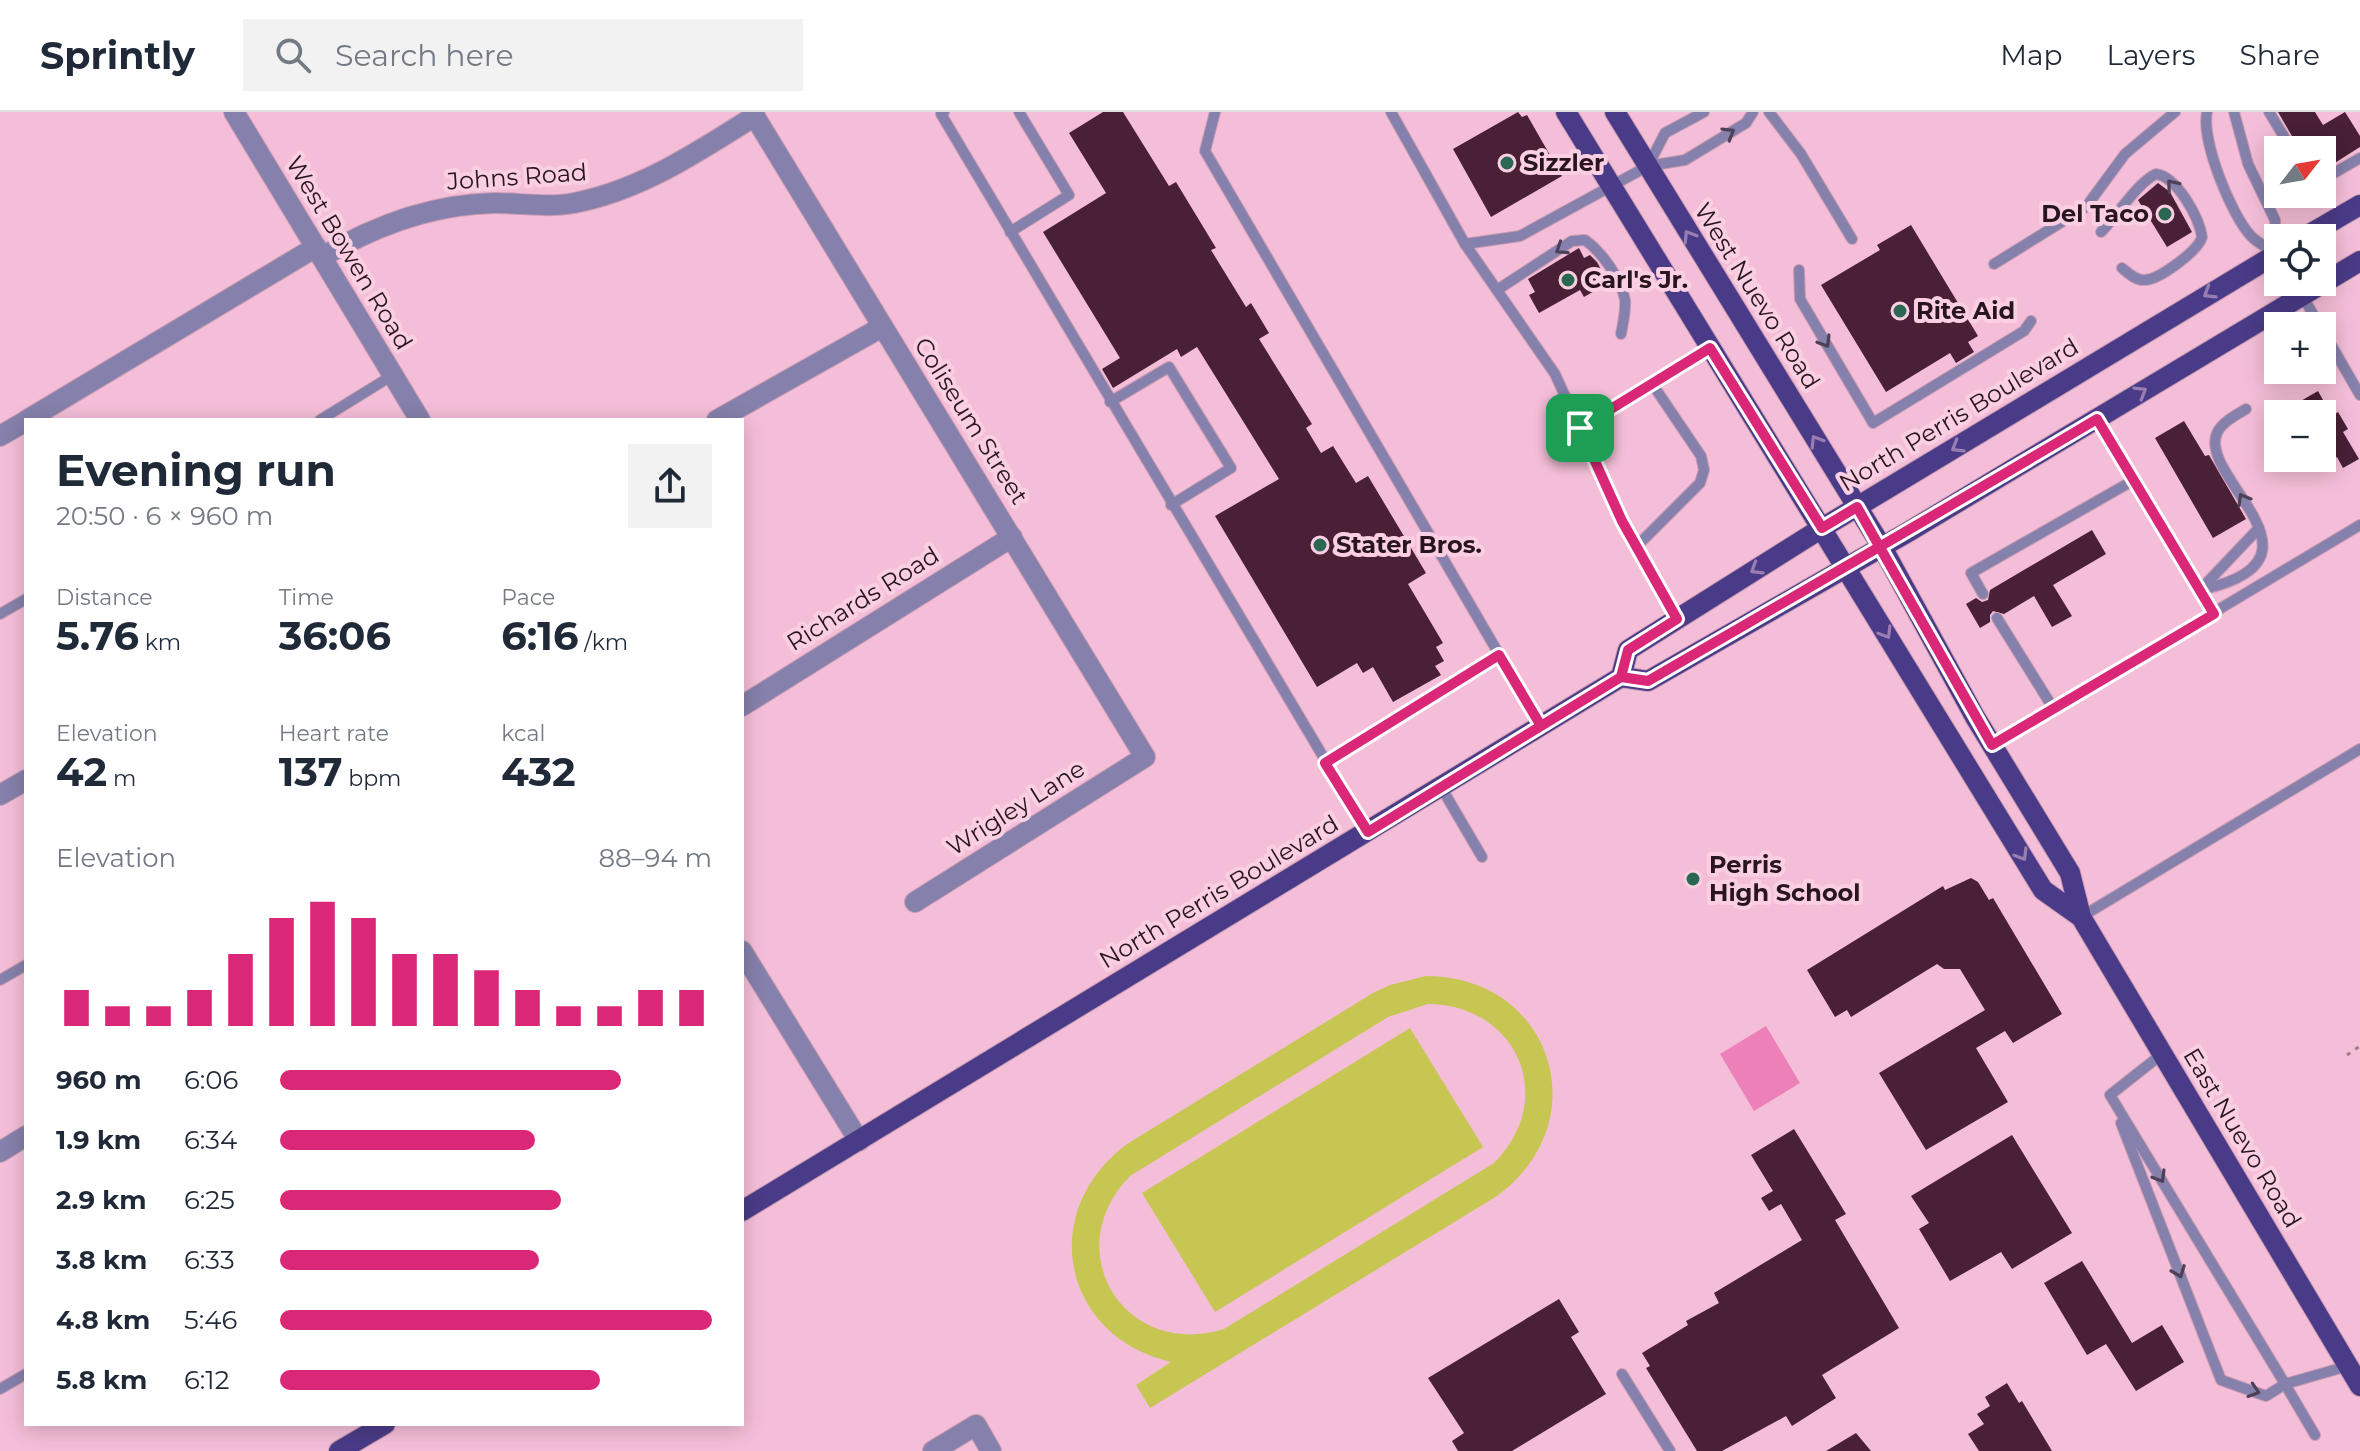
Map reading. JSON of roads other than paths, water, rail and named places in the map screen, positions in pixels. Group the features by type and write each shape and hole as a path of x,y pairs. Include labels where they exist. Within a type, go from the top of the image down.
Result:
{"main road":[{"path":"1566,112 1609,188 1846,567"},
{"name":"West Nuevo Road","path":"1615,112 1882,547"},
{"path":"2327,224 2360,205"},
{"path":"2336,272 2360,261"},
{"name":"North Perris Boulevard","path":"744,1210 1621,677 1628,650 1822,528 2264,262"},
{"path":"1621,677 1648,681 2097,419 2287,296"},
{"name":"East Nuevo Road","path":"1882,547 1992,745 2070,873 2081,917 2360,1386"},
{"name":"East Nuevo Road","path":"1846,567 2043,890 2081,917"},
{"path":"339,1451 360,1446 383,1426"}],"street":[{"name":"West Bowen Road","path":"234,112 419,418"},
{"name":"Johns Road","path":"29,418 319,252 388,224 452,206 571,204 617,192 684,161 753,114"},
{"name":"Coliseum Street","path":"753,114 1145,757"},
{"path":"721,418 882,327"},
{"name":"Johns Road","path":"0,436 24,421"},
{"name":"Richards Road","path":"744,705 1012,537"},
{"name":"Wrigley Lane","path":"915,902 1145,757"},
{"path":"0,795 24,781"},
{"path":"744,954 859,1141"},
{"path":"0,1152 24,1137"},
{"path":"933,1451 976,1425 991,1451"}],"lane":[{"path":"944,112 941,114 1110,402 1368,832"},
{"path":"1010,232 1069,195 1019,112"},
{"path":"1215,112 1205,151 1541,726"},
{"path":"1391,112 1465,244 1555,374 1636,547 1677,619"},
{"path":"1648,166 1665,133 1704,112"},
{"path":"1465,244 1520,236 1648,166 1685,160 1746,123 1753,112"},
{"path":"1769,112 1801,154 1852,239"},
{"path":"1994,264 2086,207 2125,154 2175,112"},
{"path":"2207,112 2205,123 2216,171 2251,236 2264,245"},
{"path":"2234,112 2248,164 2275,224"},
{"path":"2269,112 2284,136"},
{"path":"2336,172 2360,158"},
{"path":"2101,232 2120,213 2143,181 2156,174 2171,179 2198,223 2202,237 2194,252 2150,279 2136,279 2122,268"},
{"path":"1497,290 1572,241 1585,240 1597,249 1620,286 1625,302 1621,334"},
{"path":"1799,270 1800,299 1873,423 2024,331 2031,321"},
{"path":"1580,428 1710,348"},
{"path":"2336,354 2360,395"},
{"path":"1110,402 1169,367 1231,468 1171,505"},
{"path":"323,418 393,375"},
{"path":"1636,547 1700,483 1704,470 1701,456 1651,382"},
{"path":"2200,590 2227,584 2253,568 2263,548 2259,528 2215,450 2217,434 2226,422 2246,409"},
{"path":"2097,419 2214,614"},
{"path":"1983,594 1971,573 2134,480"},
{"path":"1992,745 2360,525"},
{"path":"2200,590 2259,528"},
{"path":"0,614 24,600"},
{"path":"1997,618 2053,708"},
{"path":"1325,763 1499,655"},
{"path":"2081,917 2360,749"},
{"path":"1441,787 1482,857"},
{"path":"0,980 24,966"},
{"path":"2110,1095 2162,1054"},
{"path":"2110,1095 2315,1435"},
{"path":"2110,1095 2221,1380 2266,1396 2285,1384 2348,1366"},
{"path":"1622,1374 1670,1451"},
{"path":"0,1389 24,1375"}],"place":[{"name":"Sizzler","path":"1507,163"},
{"name":"Del Taco","path":"2165,214"},
{"name":"Carl's Jr.","path":"1568,280"},
{"name":"Rite Aid","path":"1900,311"},
{"name":"Stater Bros.","path":"1320,545"},
{"name":"Perris High School","path":"1693,879"}]}
